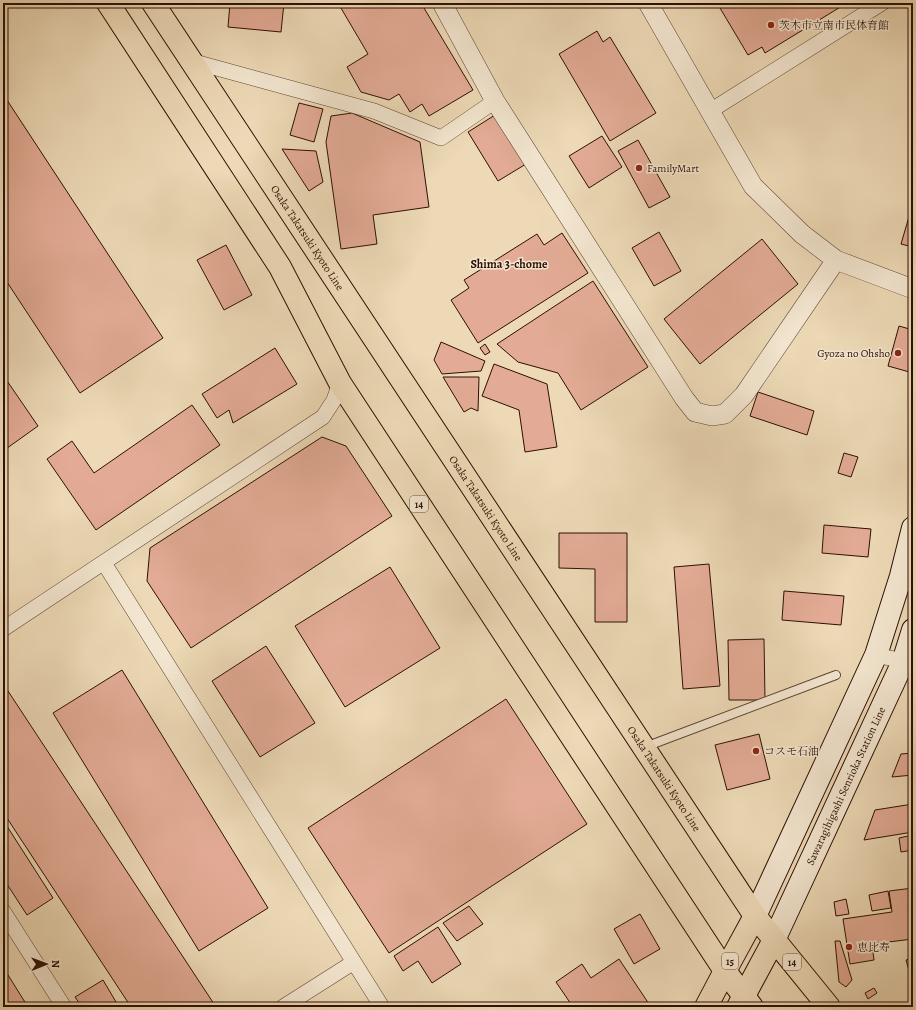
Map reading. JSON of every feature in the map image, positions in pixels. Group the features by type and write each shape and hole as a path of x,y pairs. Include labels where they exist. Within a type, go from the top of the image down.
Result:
{"main road":[{"name":"14","path":"108,3 280,267 340,383 744,1003"},
{"name":"Osaka Takatsuki Kyoto Line","path":"153,3 755,916 828,1007"},
{"path":"755,916 876,655 901,576 913,528"},
{"name":"Sawaragihigashi Senrioka Station Line","path":"774,940 908,663 913,630"},
{"name":"15","path":"706,1007 724,971 755,916"},
{"path":"744,1003 774,940"}],"street":[{"path":"442,3 495,101 684,398 695,412 712,416 725,414 744,395 836,260"},
{"path":"648,3 753,186 802,234 836,260 913,290"},
{"path":"710,110 882,3"},
{"path":"191,61 374,111 441,138 495,101"},
{"path":"3,628 104,563 323,417 334,400 340,383"},
{"path":"104,563 382,1007"},
{"path":"876,655 908,663"},
{"path":"3,911 64,1007"},
{"path":"283,1007 354,962"}],"lane":[{"path":"644,748 836,675"}],"building":[{"path":"230,3 284,3 281,32 228,27"},
{"path":"338,3 421,3 473,90 429,116 422,104 410,112 399,94 389,100 361,92 347,67 368,54"},
{"name":"茨木市立南市民体育館","path":"717,3 847,3 765,53 762,47 748,55"},
{"path":"597,31 603,42 610,37 656,113 610,141 559,54"},
{"path":"3,94 163,338 80,393 3,276"},
{"path":"299,103 323,109 314,142 290,135"},
{"path":"352,113 420,142 429,207 373,215 377,244 341,249 326,142 331,116"},
{"path":"495,115 526,164 498,181 468,132"},
{"path":"602,136 622,167 589,188 569,156"},
{"path":"638,140 670,197 649,208 618,151"},
{"path":"282,149 316,151 323,182 309,191"},
{"path":"913,203 913,247 901,244"},
{"path":"659,232 681,271 654,286 632,248"},
{"path":"562,233 588,273 478,343 451,300 469,288 464,280 537,234 544,245"},
{"path":"762,239 798,284 700,364 664,319"},
{"path":"226,245 252,295 224,310 197,260"},
{"path":"593,281 648,367 581,410 558,373 518,362 497,344"},
{"path":"899,326 913,330 913,373 888,366"},
{"path":"441,342 485,361 481,371 442,374 434,360"},
{"path":"485,344 490,352 485,355 480,348"},
{"path":"275,348 297,384 233,423 229,410 217,418 202,394"},
{"path":"494,364 547,384 557,447 525,452 519,410 482,396"},
{"path":"3,375 38,426 3,451"},
{"path":"443,377 479,377 478,411 471,408 464,412"},
{"path":"758,392 814,411 807,435 750,416"},
{"path":"192,405 220,445 96,530 47,459 72,441 94,473"},
{"path":"322,437 346,446 392,516 191,648 147,581 150,548"},
{"path":"844,453 858,457 851,477 838,473"},
{"path":"824,525 871,529 868,557 822,553"},
{"path":"559,533 627,533 627,622 595,622 595,569 559,568"},
{"path":"709,564 720,686 683,689 674,567"},
{"path":"390,567 440,648 345,707 295,626"},
{"path":"784,591 844,596 841,625 782,620"},
{"path":"764,639 765,700 729,700 728,640"},
{"path":"266,646 315,723 260,757 212,681"},
{"path":"122,670 268,908 199,951 53,713"},
{"path":"6,688 216,1007 131,1007 3,812 3,690"},
{"path":"506,699 587,824 389,953 308,828"},
{"path":"759,734 770,779 727,790 715,745"},
{"path":"913,753 913,775 892,777 901,754"},
{"path":"913,804 913,832 864,840 875,810"},
{"path":"3,820 53,898 27,915 3,878"},
{"path":"913,835 913,850 901,852 899,838"},
{"path":"913,888 913,939 872,944 874,960 850,964 843,919 892,912 889,891"},
{"path":"888,891 891,908 872,911 869,895"},
{"path":"846,899 849,914 836,916 834,902"},
{"path":"469,906 483,924 457,941 443,923"},
{"path":"640,914 660,949 634,964 614,929"},
{"path":"438,927 461,964 432,983 418,961 403,971 394,956"},
{"path":"835,941 840,941 852,980 846,987 839,982"},
{"path":"913,958 913,981 912,981 906,960"},
{"path":"619,959 651,1007 573,1007 556,982 582,964 591,978"},
{"path":"3,967 28,1007 3,1007"},
{"path":"103,980 119,1007 82,1007 75,997"},
{"path":"874,988 877,993 868,999 865,993"}],"place":[{"name":"茨木市立南市民体育館","path":"771,25"},
{"name":"FamilyMart","path":"639,168"},
{"name":"Gyoza no Ohsho","path":"898,353"},
{"name":"コスモ石油","path":"756,751"},
{"name":"恵比寿","path":"849,947"}],"district":[{"name":"Shima 3-chome","path":"509,264"}]}
